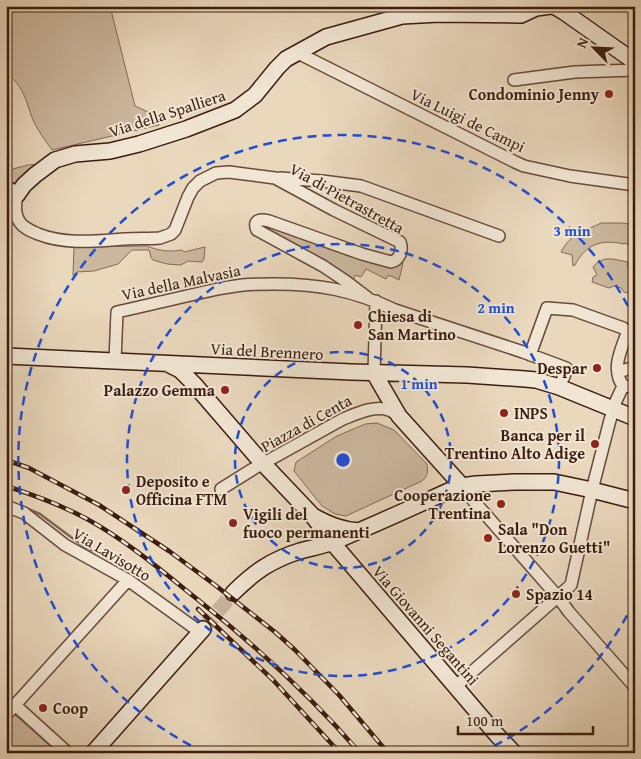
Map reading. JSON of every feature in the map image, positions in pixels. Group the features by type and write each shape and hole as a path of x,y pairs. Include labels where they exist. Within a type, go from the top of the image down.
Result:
{"main road":[{"name":"Via della Spalliera","path":"12,192 24,185 55,160 75,154 110,151 139,144 186,129 235,110 255,95 286,59 326,37 402,16 439,14 521,15 536,8 553,6"},
{"path":"553,6 635,62"},
{"name":"Via del Brennero","path":"6,356 468,375 536,380 559,387 635,418"},
{"path":"167,363 180,370 194,384 264,464"},
{"path":"194,384 196,374 208,365"},
{"path":"374,372 399,416 462,486"},
{"path":"430,500 437,490 441,476 439,462 433,453"},
{"name":"Piazza di Centa","path":"264,464 312,515 332,543"},
{"path":"233,593 261,568 275,561 300,551 332,543 462,486 542,481 566,484 635,501"},
{"path":"312,515 331,526 359,531"},
{"path":"300,551 310,543 314,535 312,515"},
{"name":"Via Giovanni Segantini","path":"332,543 514,753"},
{"path":"93,753 202,630"}],"street":[{"name":"Via Luigi de Campi","path":"298,53 524,166 570,176 635,185"},
{"path":"514,80 576,72 635,70"},
{"name":"Via di Pietrastretta","path":"12,192 19,222 43,236 60,240 160,238 171,234 177,225 193,188 200,181 216,173 229,172 361,186 499,236"},
{"name":"Via di Pietrastretta","path":"276,178 334,210 400,242 400,255 391,262 362,254 270,221 262,219 256,223 257,230 323,266 372,300"},
{"name":"Via della Malvasia","path":"115,361 116,312 242,285 322,286 353,293 395,310 566,368 559,387"},
{"path":"372,300 374,372"},
{"path":"456,686 571,585 592,490 613,408 629,386 619,380 618,372 618,355 627,333 626,330 573,310 547,308 530,355"},
{"path":"618,372 635,367"},
{"name":"Piazza di Centa","path":"264,464 342,419 356,414 382,409 389,410 399,416"},
{"path":"222,489 264,464"},
{"path":"462,486 635,687"},
{"name":"Via Lavisotto","path":"6,506 24,513 65,545 128,580 202,630"},
{"path":"68,753 9,710 128,580"}],"shaded area":[{"path":"6,6 110,6 135,106 157,116 159,125 52,150 35,124 21,89 6,73"},
{"path":"40,164 20,181 16,183 6,182 6,168 9,170"},
{"path":"601,223 635,225 635,247 624,243 601,243 584,252 573,266 572,255 561,252 573,237"},
{"path":"261,224 381,265 403,263 399,280 391,276 387,276 386,279 366,269 361,277 355,275 353,282 260,228"},
{"path":"147,246 160,250 182,250 184,252 205,247 204,259 202,262 188,261 181,265 167,264 153,260 149,250 132,250 118,264 94,271 77,272 73,276 74,247"},
{"path":"605,259 628,262 627,266 635,268 635,295 624,292 621,288 614,286 609,288 592,282 593,277 597,275 593,267"},
{"path":"377,423 394,430 427,464 426,475 422,481 346,516 335,514 322,506 294,471 296,462 337,436 365,424"},
{"path":"14,714 58,753 6,753 6,723"}],"waterway":[{"path":"26,508 40,514 83,546 109,559"}],"tunnel":[{"path":"203,629 233,593"}],"railway":[{"path":"6,460 29,468 99,505 169,551 215,585 295,650 339,695 388,753"},
{"path":"6,486 77,514 102,528 144,557 262,653 322,712 360,753"},
{"path":"198,609 273,680 340,753"}],"place":[{"name":"Condominio Jenny","path":"609,94"},
{"name":"Chiesa di San Martino","path":"358,325"},
{"name":"Despar","path":"597,368"},
{"name":"Palazzo Gemma","path":"225,390"},
{"name":"INPS","path":"504,413"},
{"name":"Banca per il Trentino Alto Adige","path":"595,444"},
{"name":"Deposito e Officina FTM","path":"126,490"},
{"name":"Cooperazione Trentina","path":"501,504"},
{"name":"Vigili del fuoco permanenti","path":"233,523"},
{"name":"Sala \"Don Lorenzo Guetti\"","path":"488,538"},
{"name":"Spazio 14","path":"516,594"},
{"name":"Coop","path":"43,708"}]}
